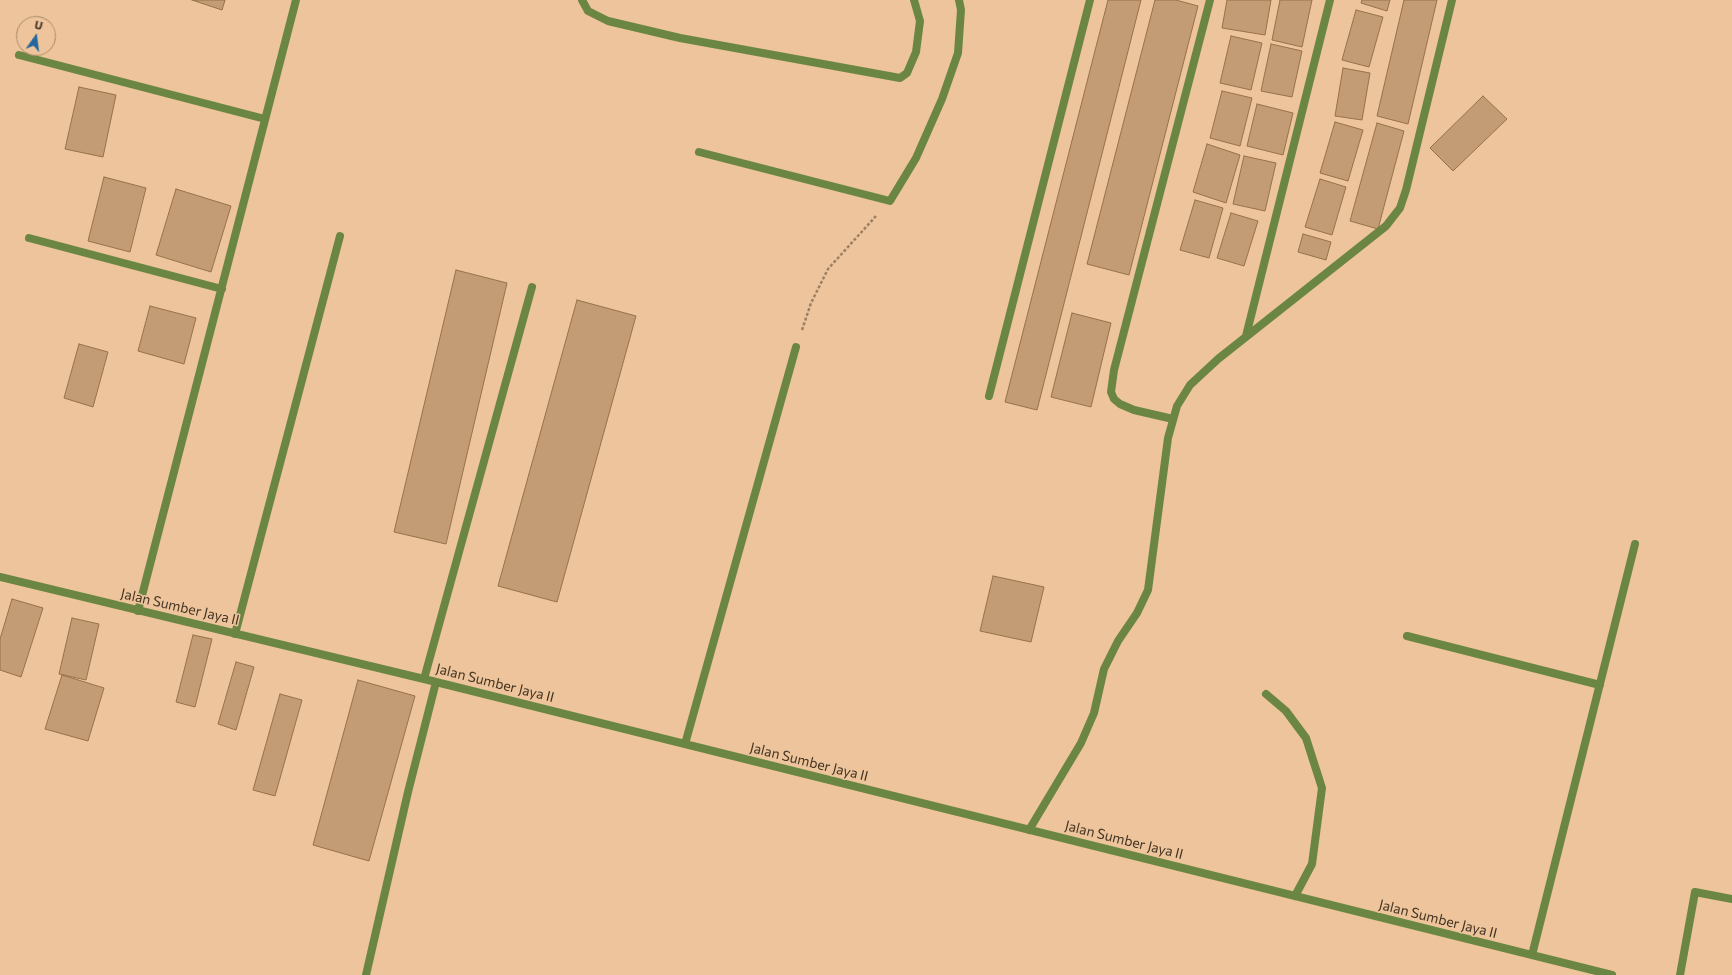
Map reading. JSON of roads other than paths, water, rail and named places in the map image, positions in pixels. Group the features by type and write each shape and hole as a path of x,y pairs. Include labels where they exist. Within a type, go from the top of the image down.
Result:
{"street":[{"path":"138,611 296,0"},
{"path":"582,0 588,11 608,21 680,38 900,78 907,73 916,52 920,21 914,0"},
{"path":"699,152 890,201 916,158 942,99 958,52 962,10 959,0"},
{"path":"989,396 1090,0"},
{"path":"1173,420 1134,410 1120,404 1114,399 1111,392 1114,370 1210,0"},
{"path":"1246,336 1330,0"},
{"path":"1029,830 1081,743 1094,712 1104,669 1118,641 1138,613 1148,590 1168,438 1177,406 1190,385 1218,359 1386,226 1400,208 1406,190 1452,0"},
{"path":"23,56 265,120"},
{"path":"235,634 340,236"},
{"path":"29,238 222,289"},
{"path":"424,679 532,288"},
{"path":"685,744 796,347"},
{"path":"1532,956 1635,544"},
{"name":"Jalan Sumber Jaya II","path":"0,577 424,679 1612,975"},
{"path":"1407,636 1600,685"},
{"path":"366,975 408,792 436,682"},
{"path":"1266,694 1286,711 1306,738 1322,788 1312,864 1295,896"},
{"path":"1680,975 1695,892 1732,900"}]}
